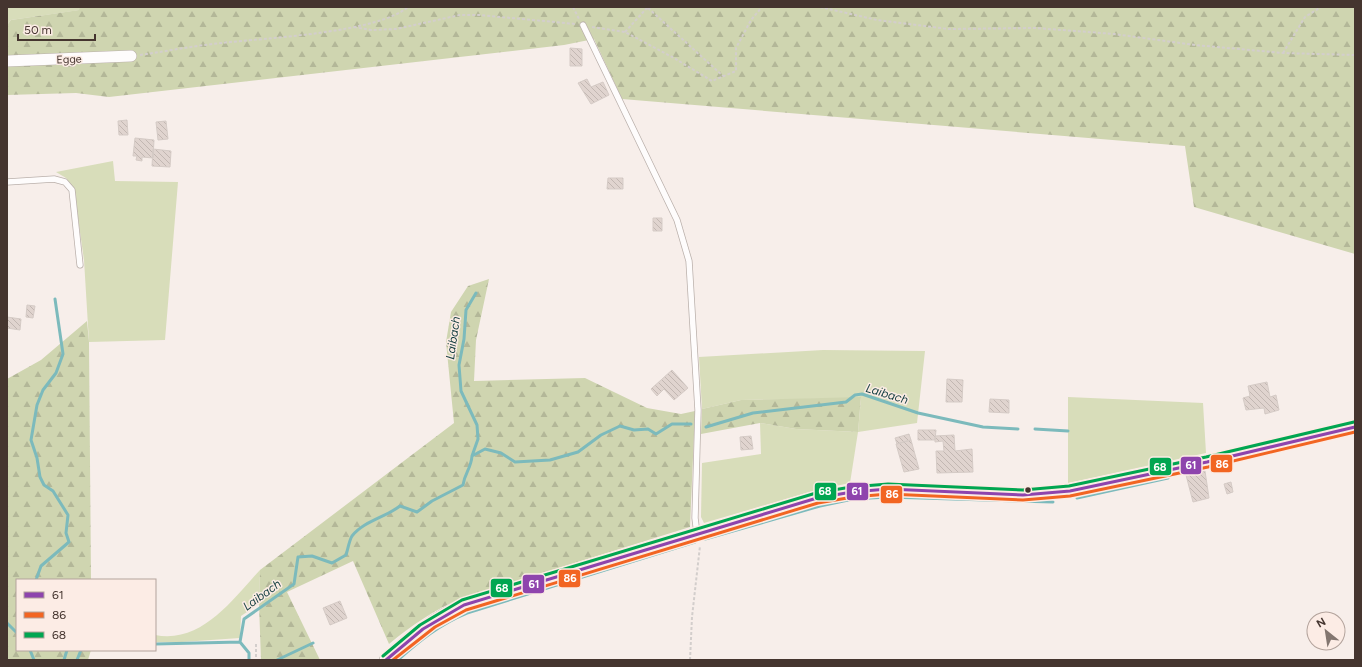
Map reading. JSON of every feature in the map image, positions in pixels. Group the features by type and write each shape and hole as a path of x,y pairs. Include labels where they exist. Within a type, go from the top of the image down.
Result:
{"street":[{"name":"Egge","path":"7,61 131,56"},
{"path":"386,660 419,631 442,615 464,605 817,498 852,492 888,489 1023,494 1070,491 1207,462 1355,427"}],"lane":[{"path":"583,25 677,220 689,261 698,410 695,518 697,534"},
{"path":"7,182 54,179 65,182 72,190 80,265"}],"path":[{"path":"131,56 219,43 354,27 394,16 408,7"},
{"path":"573,7 583,25"},
{"path":"354,27 371,30 396,29 460,15 479,15 583,25 624,32 668,54 712,81 736,71 736,48 751,20 762,7"},
{"path":"820,7 877,20 948,29 1036,28 1099,33 1195,45 1282,53 1355,54"},
{"path":"1282,53 1305,17 1321,7"},
{"path":"624,32 649,8 723,76"},
{"path":"690,660 692,617 700,542 697,534"},
{"path":"256,644 256,660"}],"green space":[{"path":"7,7 80,7 80,10 11,20 7,25"},
{"path":"80,7 1355,7 1355,254 1194,207 1185,146 622,99 594,39 564,45 109,97 76,93 7,95 7,25 11,20 79,10"},
{"path":"113,161 115,181 178,182 165,340 89,342 84,260 74,190 66,178 56,172"},
{"path":"489,279 476,340 474,381 585,378 647,408 681,414 695,411 690,527 462,598 424,618 389,644 353,561 287,592 320,660 261,660 259,604 260,570 454,423 446,342 451,312 468,286"},
{"path":"87,321 89,342 91,579 16,579 16,651 91,651 88,660 7,660 7,379 41,360"},
{"path":"823,350 925,351 917,423 858,432 861,398 741,400 702,409 699,357"},
{"path":"861,397 858,432 796,429 760,423 701,434 702,409 741,400"},
{"path":"1068,397 1203,403 1206,453 1068,483"},
{"path":"760,423 796,429 858,432 850,483 816,490 704,523 701,517 702,463 761,454"},
{"path":"260,570 259,604 241,616 240,638 182,642 156,642 156,635 172,636 187,633 201,626 215,617"}],"building":[{"path":"570,48 582,49 582,66 570,66"},
{"path":"587,79 591,87 603,82 609,95 591,104 578,83"},
{"path":"127,120 128,135 119,135 118,121"},
{"path":"166,121 168,139 158,140 156,122"},
{"path":"135,138 154,140 153,158 142,157 142,161 136,160 137,156 133,156"},
{"path":"153,149 171,151 170,167 152,166"},
{"path":"608,178 623,178 623,189 607,189"},
{"path":"653,218 662,218 662,231 653,231"},
{"path":"27,305 35,306 33,318 26,317"},
{"path":"7,317 21,319 20,330 7,328"},
{"path":"672,370 688,388 674,400 664,389 657,396 651,389"},
{"path":"947,379 963,380 962,402 946,402"},
{"path":"1267,382 1270,397 1276,395 1279,410 1265,414 1264,408 1246,410 1243,398 1250,396 1248,386"},
{"path":"990,399 1009,400 1009,413 989,412"},
{"path":"918,430 936,430 935,440 918,440"},
{"path":"909,434 911,440 897,444 895,438"},
{"path":"954,435 955,451 972,449 973,472 937,473 936,451 944,451 943,441 935,442 935,436"},
{"path":"751,436 753,449 741,450 740,437"},
{"path":"911,440 919,469 904,472 896,444"},
{"path":"1205,471 1209,498 1193,502 1186,475"},
{"path":"1231,482 1233,492 1227,494 1224,484"},
{"path":"340,601 347,618 330,625 323,608"}],"waterway":[{"name":"Laibach","path":"472,456 478,439 477,425 461,391 459,365 464,339 466,310 476,293"},
{"name":"Laibach","path":"36,579 41,566 69,542 66,533 68,515 53,491 44,485 40,477 37,458 31,440 37,405 43,390 56,373 63,354 55,299"},
{"name":"Laibach","path":"706,427 753,413 846,402 855,395 862,394 918,413 983,427 1018,429"},
{"name":"Laibach","path":"156,644 240,642 244,619 294,584 298,557 312,556 332,563 346,555 352,536 369,523 400,506 417,512 432,501 463,485 472,456 485,449 501,453 515,462 550,460 578,452 601,435 620,426 634,430 648,429 656,434 672,424 691,424"},
{"name":"Laibach","path":"1035,429 1068,431"},
{"path":"1077,498 1168,478"},
{"path":"705,539 820,506 853,499 888,497 1053,502"},
{"path":"398,660 430,634 448,622 467,613 695,542"},
{"name":"Laibach","path":"7,623 16,632"},
{"name":"Laibach","path":"240,642 249,653 249,660"},
{"name":"Laibach","path":"277,660 313,643"},
{"name":"Laibach","path":"30,651 34,660"},
{"name":"Laibach","path":"64,660 67,651"},
{"name":"Laibach","path":"77,660 81,651"}],"transit line":[{"name":"68","path":"383,656 420,625 462,600 816,493 851,487 888,484 1023,490 1069,486 1206,457 1354,422"},
{"name":"61","path":"386,660 423,629 464,605 817,498 852,492 888,489 1023,495 1070,491 1207,462 1355,427"},
{"name":"86","path":"393,660 435,627 466,610 818,503 853,497 888,494 1023,500 1070,496 1208,467 1355,432"}]}
